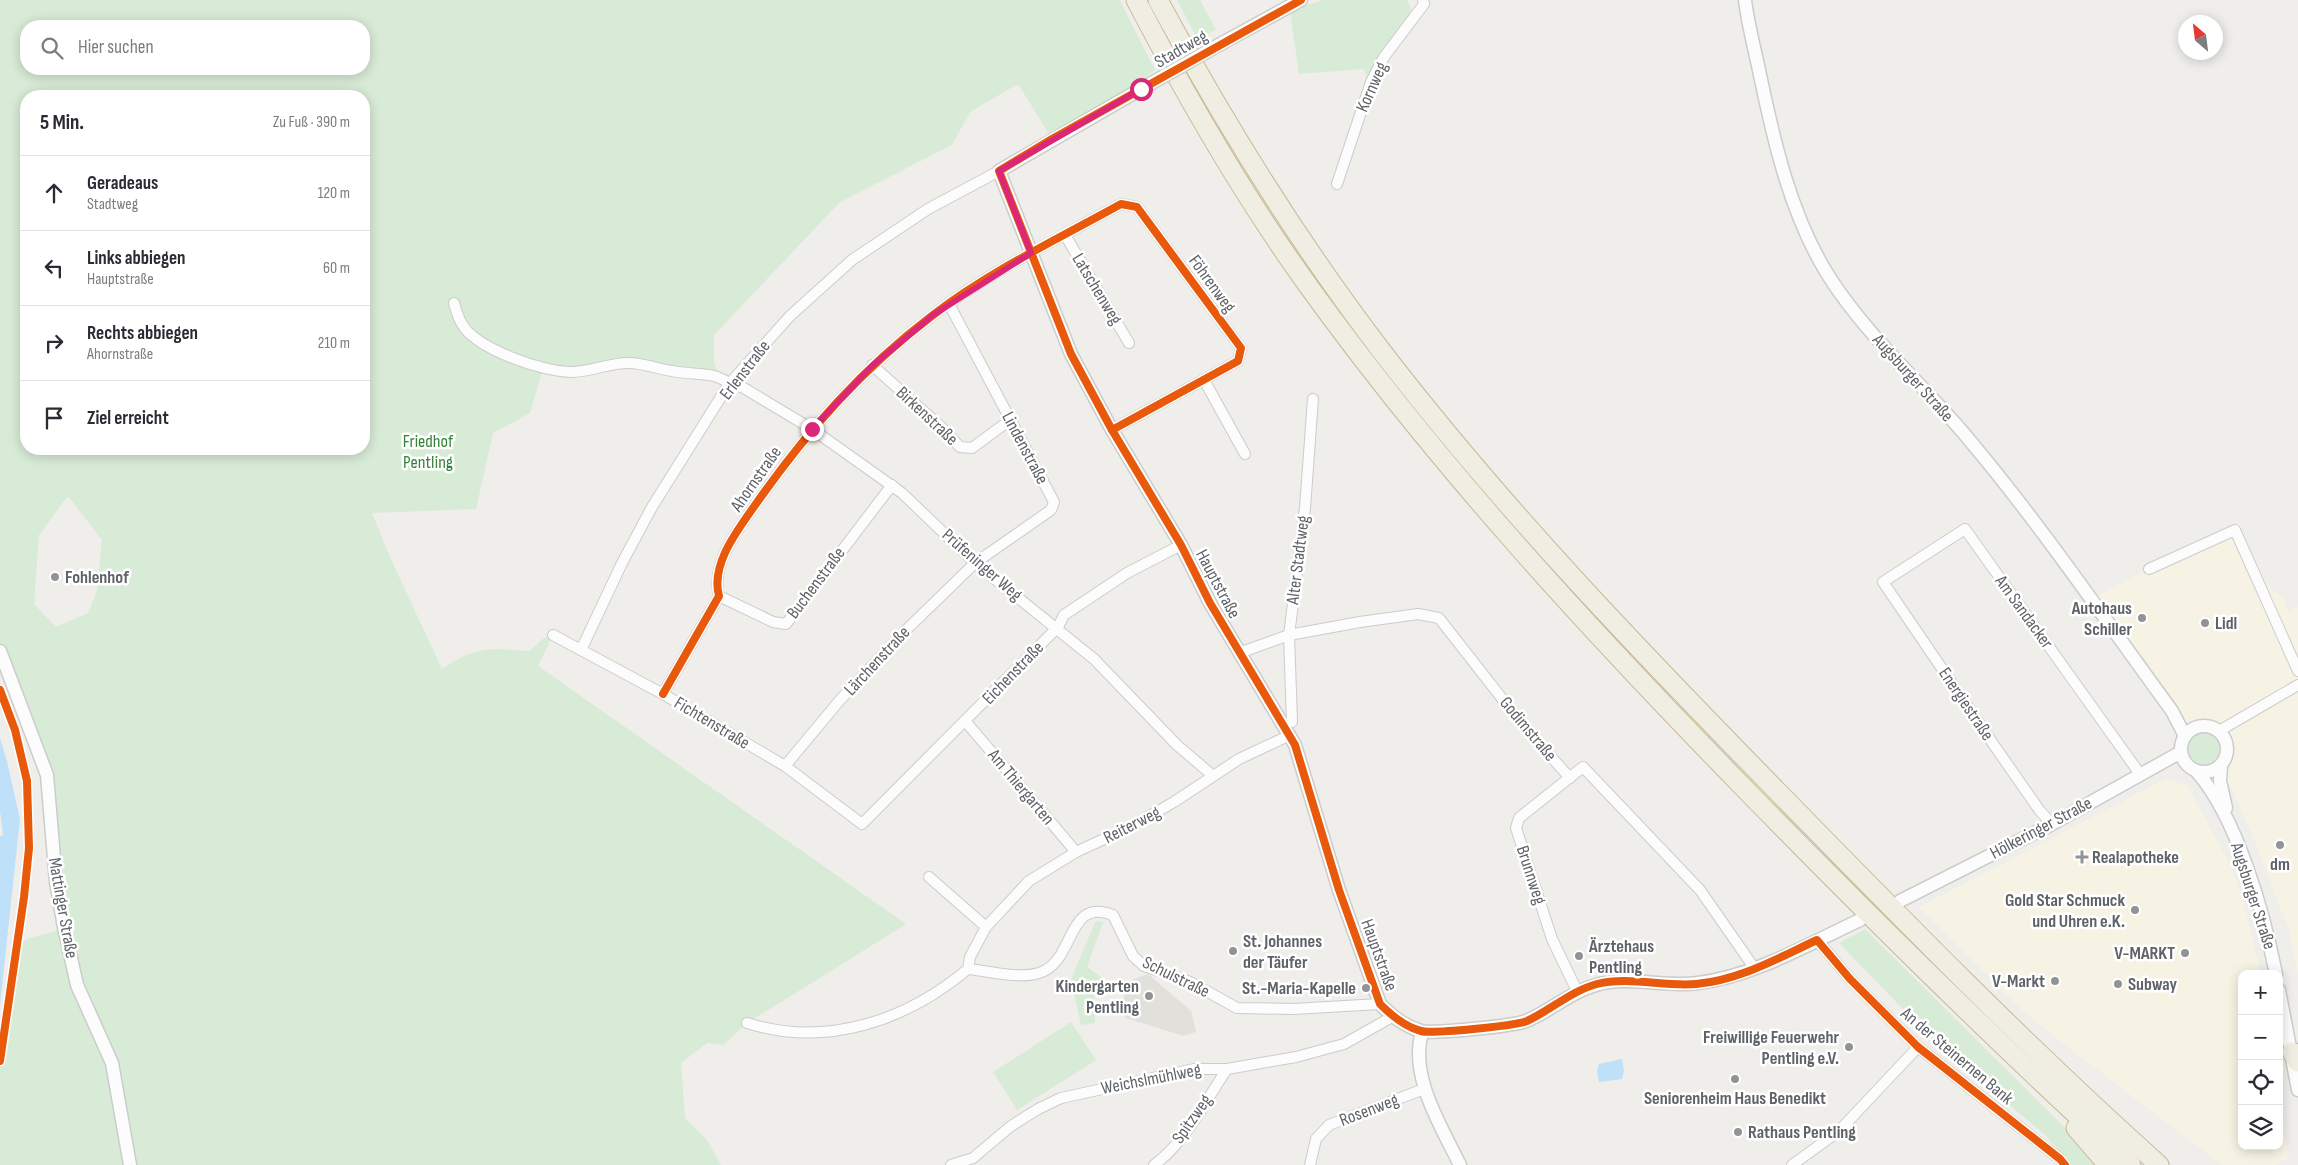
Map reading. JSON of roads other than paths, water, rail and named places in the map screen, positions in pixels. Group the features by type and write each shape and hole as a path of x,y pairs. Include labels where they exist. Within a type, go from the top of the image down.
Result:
{"highway":[{"path":"1136,0 1178,78 1240,185 1310,288 1416,427 1515,545 1629,670 1868,915 2058,1098 2131,1165"},
{"path":"1158,0 1197,72 1248,158 1320,266 1381,351 1479,471 1644,655 1884,900 2077,1090 2159,1165"},
{"path":"2058,1098 2063,1113 2108,1165"}],"street":[{"name":"Kornweg","path":"1337,184 1371,82 1384,57 1424,4 1424,0"},
{"name":"Augsburger Straße","path":"1745,0 1772,129 1787,182 1810,240 1827,274 1876,338 1940,406 2032,519 2172,711 2185,736"},
{"name":"Stadtweg","path":"999,171 1297,1"},
{"name":"Hauptstraße","path":"999,171 1069,350 1112,430 1181,545 1210,603 1295,745 1339,890 1380,1004 1392,1017"},
{"name":"Erlenstraße","path":"580,650 622,563 652,507 729,384 790,316 852,260 928,209 999,171"},
{"name":"Föhrenweg","path":"1031,253 1121,204 1137,206 1241,348 1238,361 1112,430"},
{"name":"Latschenweg","path":"1065,235 1129,343"},
{"name":"Ahornstraße","path":"719,596 716,585 721,560 748,515 812,429 872,366 949,304 1031,253"},
{"name":"Prüfeninger Weg","path":"454,303 462,325 472,335 498,352 550,370 572,372 612,364 632,363 673,372 714,376 729,384 742,387 812,429 892,485 975,562 1094,659 1176,745 1212,775"},
{"name":"Lindenstraße","path":"949,304 1054,502 1051,510 975,562"},
{"name":"Birkenstraße","path":"872,366 940,426 960,448 972,448 1010,420"},
{"path":"1204,380 1245,454"},
{"name":"Alter Stadtweg","path":"1292,722 1290,635 1305,508 1313,399"},
{"name":"Buchenstraße","path":"719,596 774,622 786,624 892,485"},
{"name":"Am Sandacker","path":"1883,582 1965,529 2140,774"},
{"path":"2149,569 2236,530 2298,671"},
{"name":"Eichenstraße","path":"862,824 1058,628 1064,615 1127,573 1181,545"},
{"name":"Lärchenstraße","path":"785,766 840,700 904,632 975,562"},
{"name":"Energiestraße","path":"1883,582 1996,748 2052,824"},
{"path":"663,694 719,596"},
{"name":"Godimstraße","path":"1239,653 1290,635 1418,614 1439,618 1522,724 1570,778 1584,767 1700,890 1755,969"},
{"name":"Fichtenstraße","path":"553,635 663,694 785,766 862,824"},
{"name":"Mattinger Straße","path":"0,651 47,775 56,882 64,928 77,984 112,1064 130,1165"},
{"path":"2219,731 2298,685"},
{"name":"Augsburger Straße","path":"2172,711 2198,727"},
{"name":"Am Thiergarten","path":"966,722 1076,852"},
{"path":"2198,727 2213,728 2219,731 2224,737 2228,752 2221,766 2210,772 2197,772 2186,764 2181,752 2185,736 2198,727"},
{"name":"Reiterweg","path":"968,969 970,957 986,927 1030,881 1076,852 1130,827 1174,802 1212,775 1239,759 1288,736"},
{"name":"Hölkeringer Straße","path":"1900,902 2052,824 2181,752"},
{"name":"Augsburger Straße","path":"2221,766 2220,781 2228,819"},
{"name":"Augsburger Straße","path":"2197,772 2209,786 2228,819 2248,871 2275,970"},
{"name":"Brunnweg","path":"1570,778 1520,818 1516,828 1552,939 1577,991"},
{"path":"929,877 986,927"},
{"name":"Schulstraße","path":"968,969 1034,975 1047,970 1059,957 1078,922 1088,912 1102,910 1113,914 1133,956 1144,966 1190,982 1237,1008 1293,1009 1380,1004"},
{"path":"1392,1017 1422,1032 1508,1026 1524,1022 1577,991 1616,981 1695,984 1721,980 1755,969 1860,920"},
{"name":"An der Steinernen Bank","path":"1817,940 1850,979 1918,1047 2060,1159 2065,1165"},
{"path":"747,1023 801,1033 821,1033 859,1027 894,1015 952,983 968,969"},
{"path":"2283,1007 2295,1057 2298,1090"},
{"name":"Weichslmühlweg","path":"951,1165 974,1158 1011,1126 1038,1109 1062,1098 1194,1069 1227,1069 1288,1059 1344,1044 1392,1017"},
{"path":"1422,1032 1418,1044 1424,1089 1460,1165"},
{"path":"1792,1165 1839,1131 1918,1047"},
{"name":"Spitzweg","path":"1154,1165 1163,1159 1184,1133 1227,1069"},
{"name":"Rosenweg","path":"1310,1165 1316,1139 1329,1126 1424,1089"}],"water":[{"path":"0,738 20,819 0,1005 0,836 3,835 0,811"},
{"path":"1622,1059 1624,1071 1622,1079 1599,1082 1597,1071 1599,1064"}],"place":[{"name":"Fohlenhof","path":"55,577"},
{"name":"Autohaus Schiller","path":"2142,618"},
{"name":"Lidl","path":"2205,623"},
{"name":"dm","path":"2280,845"},
{"name":"Realapotheke","path":"2082,857"},
{"name":"Gold Star Schmuck und Uhren e.K.","path":"2135,910"},
{"name":"St. Johannes der Täufer","path":"1233,951"},
{"name":"V-MARKT","path":"2185,953"},
{"name":"Ärztehaus Pentling","path":"1579,956"},
{"name":"V-Markt","path":"2055,981"},
{"name":"Subway","path":"2118,984"},
{"name":"St.-Maria-Kapelle","path":"1366,988"},
{"name":"Kindergarten Pentling","path":"1149,996"},
{"name":"Freiwillige Feuerwehr Pentling e.V.","path":"1849,1047"},
{"name":"Seniorenheim Haus Benedikt","path":"1735,1079"},
{"name":"Rathaus Pentling","path":"1738,1132"}],"park label":[{"name":"Friedhof Pentling","path":"428,451"}]}
